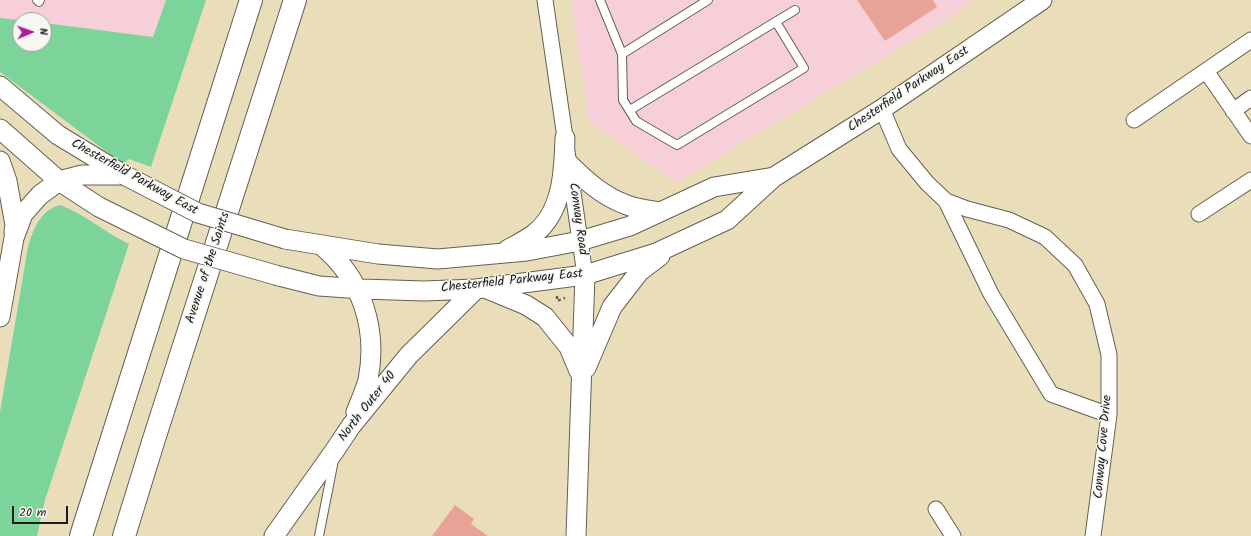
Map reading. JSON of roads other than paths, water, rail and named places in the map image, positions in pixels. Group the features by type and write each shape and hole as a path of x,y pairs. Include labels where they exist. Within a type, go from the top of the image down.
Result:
{"highway":[{"path":"81,536 251,0"},
{"name":"Avenue of the Saints","path":"124,536 295,0"}],"street":[{"name":"Conway Road","path":"545,0 585,275 576,536"},
{"name":"Chesterfield Parkway East","path":"0,129 59,181 98,207 184,249 319,286 424,291 480,288 585,275 656,253 728,220 774,177 882,109 1042,0"},
{"path":"1134,120 1251,40"},
{"path":"1206,71 1251,136"},
{"name":"Chesterfield Parkway East","path":"0,86 58,135 114,173 198,214 285,239 378,254 438,259 527,251 580,241 630,226 714,187 774,177"},
{"path":"1233,111 1251,98"},
{"name":"Conway Cove Drive","path":"882,109 899,149 927,183 946,201 967,209 1009,220 1045,237 1075,265 1097,304 1109,355 1109,415 1093,536"},
{"path":"502,253 534,234 552,214 564,172 565,138"},
{"path":"0,161 7,181 15,225 0,317"},
{"path":"569,164 598,190 607,195 627,205 660,212"},
{"path":"14,238 23,214 40,195 59,181 82,175 114,173"},
{"path":"1199,214 1251,180"},
{"path":"946,201 991,294 1051,394 1109,415"},
{"path":"321,245 335,259 358,289 368,319 371,352 368,381 350,426"},
{"path":"582,379 612,307 639,272 672,246"},
{"path":"480,288 526,305 545,317 569,347 582,379"},
{"name":"North Outer 40","path":"274,536 335,450 350,426 410,355 480,288"},
{"path":"936,509 953,536"}],"lane":[{"path":"600,0 622,54 623,100 636,122 677,145 804,68 776,22"},
{"path":"622,54 708,0"},
{"path":"630,110 795,10"},
{"path":"319,536 328,497 335,450"}]}
